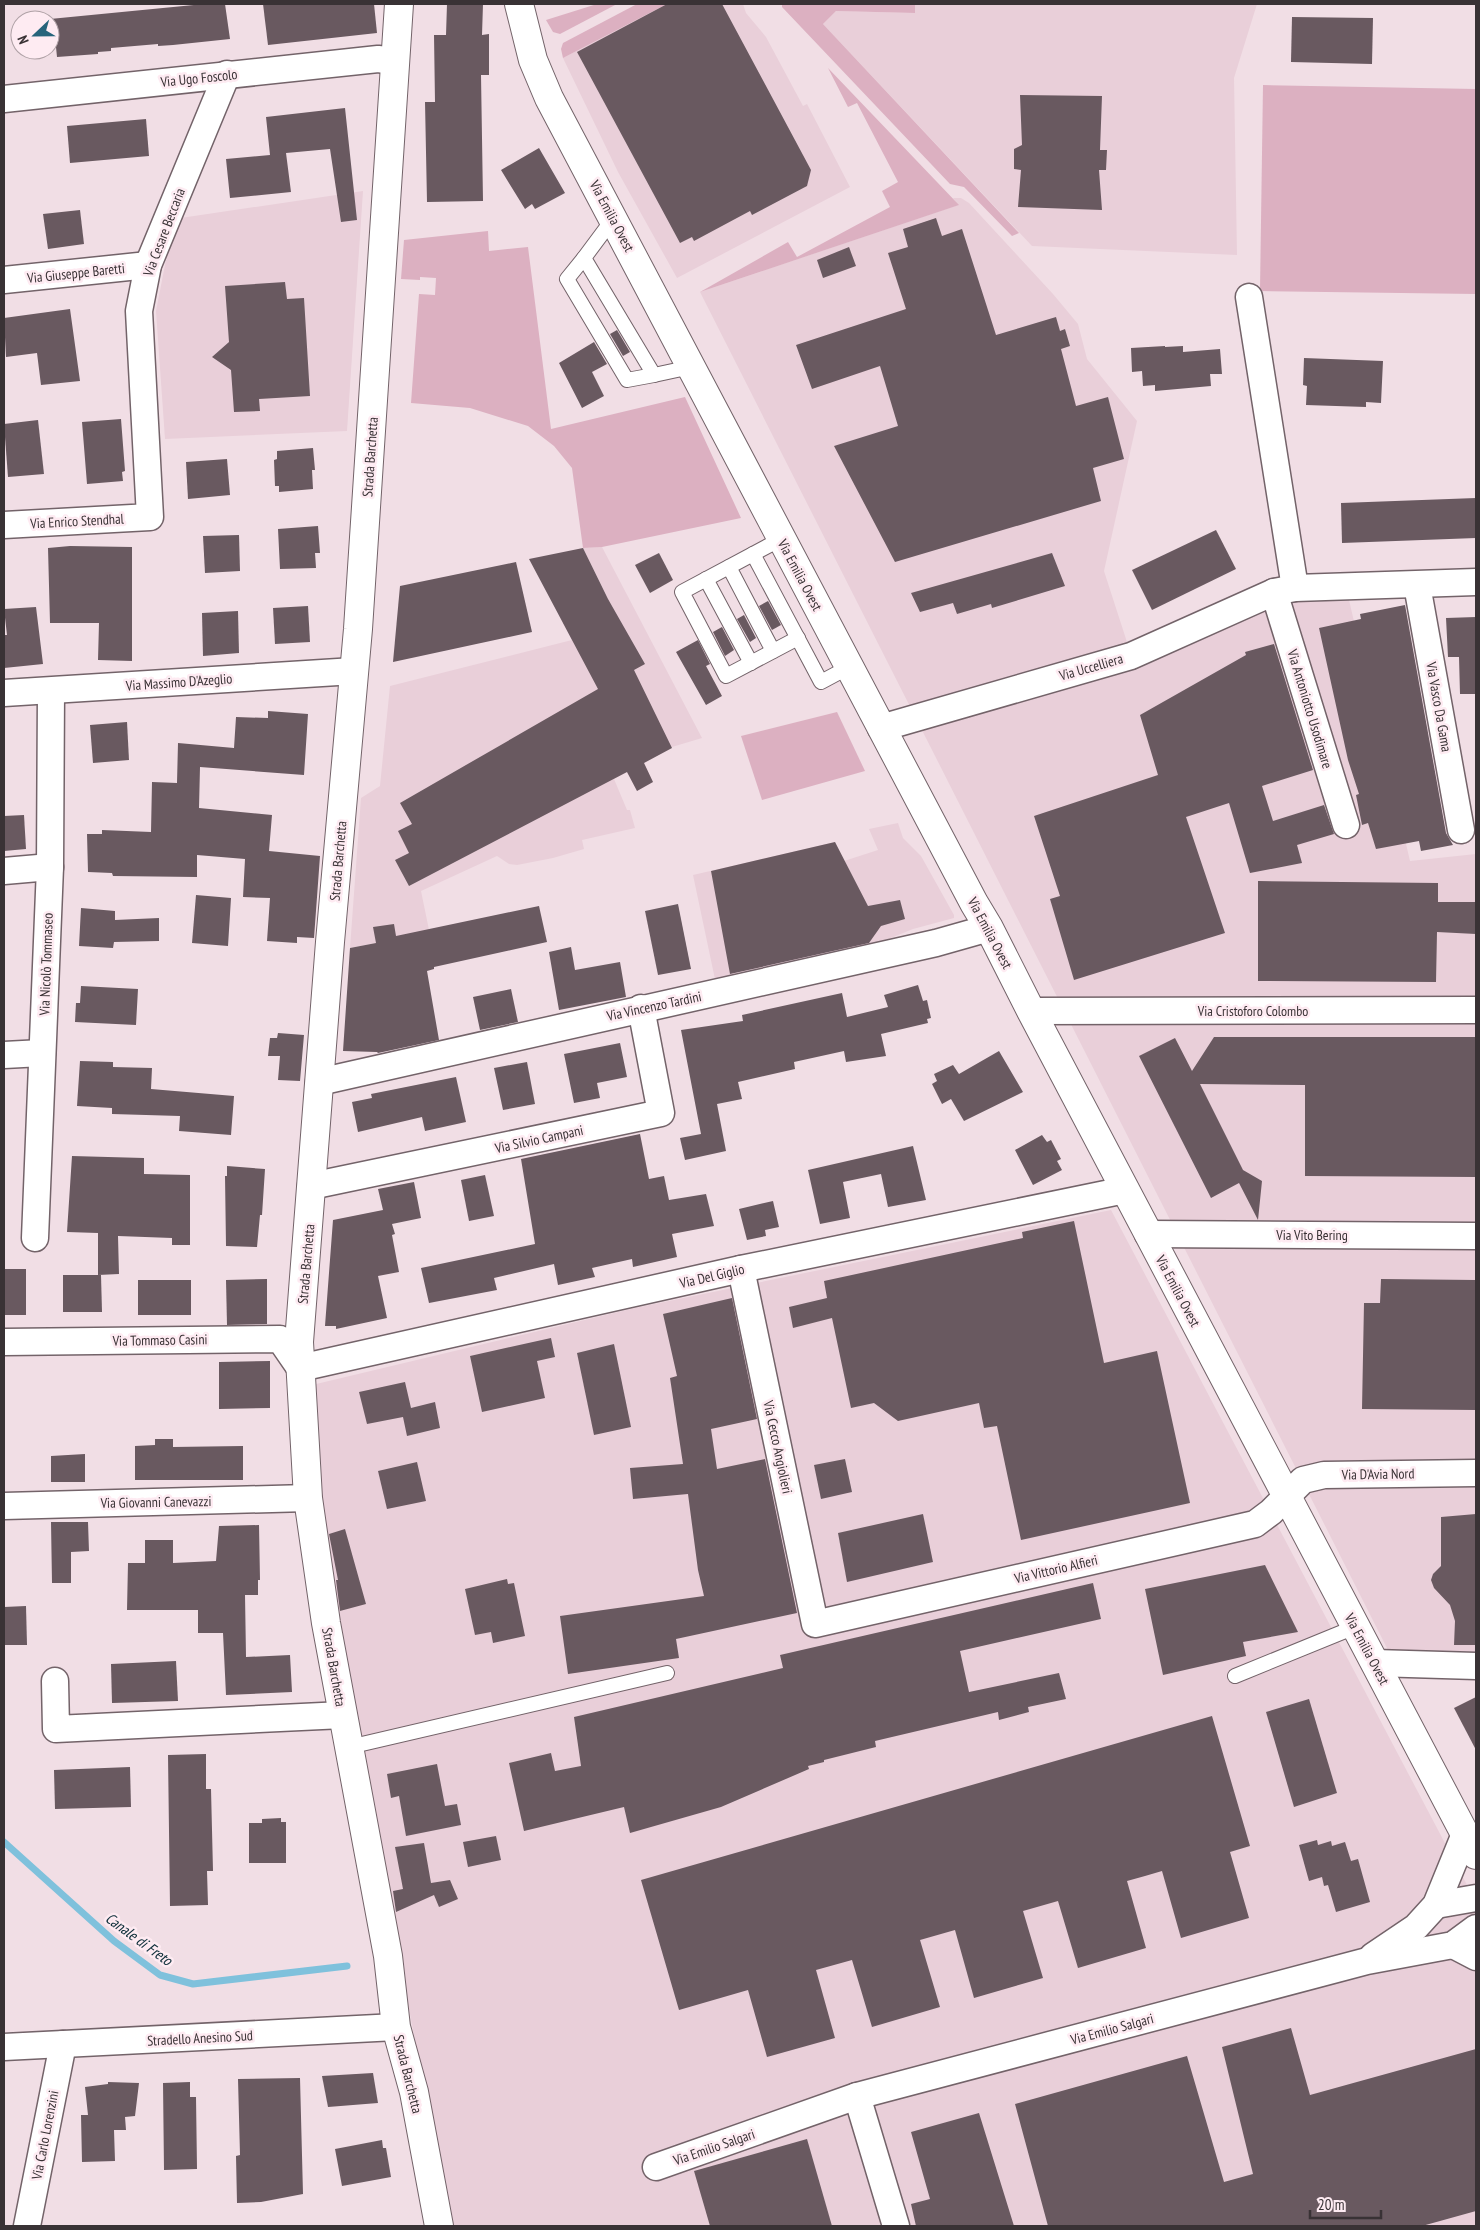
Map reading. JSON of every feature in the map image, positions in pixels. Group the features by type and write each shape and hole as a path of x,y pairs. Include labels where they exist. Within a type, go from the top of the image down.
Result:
{"street":[{"name":"Strada Barchetta","path":"399,4 354,671 299,1342 308,1498 326,1623 388,1956 396,2027 414,2092 439,2226"},
{"name":"Via Emilia Ovest","path":"519,4 533,60 549,98 974,904 989,928 1470,1845"},
{"name":"Via Ugo Foscolo","path":"4,99 378,59 394,61"},
{"name":"Via Cesare Beccaria","path":"150,517 139,311 148,265 227,74"},
{"name":"Via Giuseppe Baretti","path":"4,280 148,265"},
{"path":"1249,297 1284,590"},
{"name":"Via Enrico Stendhal","path":"4,525 150,517"},
{"name":"Via Uccelliera","path":"882,728 1130,656 1284,590 1476,582"},
{"name":"Via Vasco Da Gama","path":"1417,585 1460,830"},
{"name":"Via Antoniotto Usodimare","path":"1284,590 1346,825"},
{"name":"Via Massimo D'Azeglio","path":"4,693 354,671"},
{"name":"Via Nicolò Tommaseo","path":"35,1238 50,867 51,690"},
{"path":"4,872 50,867"},
{"name":"Via Vincenzo Tardini","path":"319,1082 927,945 989,928"},
{"name":"Via Silvio Campani","path":"311,1186 661,1113 641,1008"},
{"name":"Via Cristoforo Colombo","path":"1031,1011 1476,1010"},
{"path":"4,1056 42,1053"},
{"name":"Via Del Giglio","path":"300,1368 741,1269 1125,1190"},
{"name":"Via Vito Bering","path":"1148,1234 1476,1236"},
{"name":"Via Cecco Angiolieri","path":"741,1269 815,1624"},
{"name":"Via Tommaso Casini","path":"4,1342 280,1339 300,1368"},
{"name":"Via D'Avia Nord","path":"1286,1496 1303,1480 1324,1475 1476,1473"},
{"name":"Via Vittorio Alfieri","path":"815,1624 1254,1524 1271,1512 1286,1496"},
{"name":"Via Giovanni Canevazzi","path":"4,1506 308,1498"},
{"path":"1375,1663 1476,1666"},
{"name":"Strada Barchetta","path":"55,1681 56,1729 343,1715"},
{"name":"Via Emilio Salgari","path":"1367,1961 1416,1927 1436,1905 1470,1845"},
{"path":"1436,1905 1476,1898"},
{"name":"Via Emilio Salgari","path":"656,2167 857,2096 1367,1961 1453,1945 1476,1928"},
{"path":"1453,1945 1476,1957"},
{"name":"Stradello Anesino Sud","path":"4,2046 396,2027"},
{"name":"Via Carlo Lorenzini","path":"27,2226 63,2044"},
{"path":"857,2096 896,2226"}],"lane":[{"path":"613,219 567,279 627,380 691,367"},
{"path":"584,258 654,375"},
{"path":"781,539 682,592 726,676 798,638"},
{"path":"753,554 821,682 849,667"},
{"path":"729,566 773,651"},
{"path":"706,579 751,663"},
{"path":"1235,1676 1355,1627"},
{"path":"349,1747 667,1673"}],"shaded area":[{"path":"597,4 617,4 560,34 553,32 546,20"},
{"path":"637,4 667,4 563,58 561,49 563,43"},
{"path":"667,4 743,4 746,13 766,37 803,106 807,104 850,187 677,278 618,172 563,58"},
{"path":"782,4 915,4 915,13 836,11 823,24 1019,233 1012,236 964,187 950,184 782,7"},
{"path":"915,4 1257,4 1234,78 1237,255 1032,246 823,24 836,11 914,13"},
{"path":"828,68 959,205 700,292 788,242 797,257 890,207 882,191 898,182 857,103 848,107"},
{"path":"1263,85 1476,89 1476,294 1260,291"},
{"path":"363,191 347,431 165,439 156,311 174,219"},
{"path":"953,198 961,198 969,203 1053,294 1078,324 1087,359 1137,421 1104,571 1136,670 1271,602 1349,600 1410,861 1476,854 1476,1653 1390,1654 700,292 958,205"},
{"path":"488,231 489,251 528,247 551,429 685,397 741,518 602,547 583,548 572,468 554,446 528,426 470,408 411,403 419,294 435,295 436,278 420,277 420,280 401,279 404,240"},
{"path":"602,547 702,738 672,747 644,763 653,782 637,791 627,772 614,779 627,810 630,810 635,828 582,840 584,849 553,858 517,865 509,864 497,856 421,891 429,930 427,933 350,948 361,798 380,786 390,686 572,640 563,623 608,599 583,548"},
{"path":"837,712 865,771 762,800 741,736"},
{"path":"898,823 903,838 921,856 954,918 913,929 866,948 816,956 731,976 716,984 693,875 835,842 844,861 878,850 869,829"},
{"path":"1111,1210 1476,1902 1476,2226 448,2226 321,1535 312,1385 635,1308"}],"building":[{"path":"204,4 225,4 230,39 173,45 158,46 158,44 111,48 111,51 98,52 98,54 60,57 60,18"},
{"path":"263,4 374,4 377,33 268,45"},
{"path":"447,4 483,4 482,35 489,34 489,75 481,75 483,201 427,202 425,102 435,102 434,35 446,35"},
{"path":"667,4 722,4 811,170 807,186 752,215 750,211 694,241 692,237 680,243 577,52"},
{"path":"1292,17 1373,18 1372,64 1291,62"},
{"path":"1020,95 1102,96 1100,150 1107,150 1106,170 1099,170 1102,210 1018,207 1021,170 1014,169 1014,149 1022,145"},
{"path":"345,108 357,220 341,222 330,149 286,153 291,192 230,198 226,159 270,155 266,117"},
{"path":"146,119 149,156 70,163 67,126"},
{"path":"539,148 565,193 535,209 532,204 525,209 501,170"},
{"path":"80,210 84,244 48,249 43,214"},
{"path":"936,218 942,236 962,229 996,335 1056,317 1060,331 1065,329 1070,346 1061,349 1076,406 1108,397 1124,459 1093,468 1101,501 895,562 834,446 898,426 880,366 812,389 796,345 906,309 888,253 908,247 903,229"},
{"path":"849,247 856,266 823,278 817,260"},
{"path":"285,282 287,299 304,298 310,396 259,399 260,411 234,412 231,370 212,357 229,342 225,286"},
{"path":"70,309 80,381 41,385 37,353 6,357 4,318"},
{"path":"617,330 630,352 623,356 610,334"},
{"path":"594,342 607,364 592,372 604,396 582,408 559,363"},
{"path":"1183,346 1183,352 1220,349 1222,374 1210,374 1211,386 1155,391 1155,385 1143,386 1142,371 1132,372 1131,348"},
{"path":"1304,358 1383,361 1381,403 1366,402 1366,407 1306,405 1307,386 1303,385"},
{"path":"121,419 125,471 122,472 123,481 87,484 82,422"},
{"path":"38,420 44,474 8,477 4,424"},
{"path":"313,448 315,470 312,470 313,489 279,492 279,486 275,486 274,460 277,459 277,451"},
{"path":"227,459 230,495 188,499 186,462"},
{"path":"1476,498 1476,538 1342,543 1341,503"},
{"path":"318,526 320,553 315,553 316,568 280,569 278,529"},
{"path":"1216,530 1236,569 1152,610 1132,570"},
{"path":"239,535 240,571 205,573 203,536"},
{"path":"70,546 132,547 132,661 98,660 99,623 50,623 48,548"},
{"path":"583,548 608,599 645,664 634,670 672,748 644,763 653,782 637,791 627,772 409,886 395,860 409,853 398,831 412,824 400,803 598,689 529,559"},
{"path":"659,553 673,580 650,593 635,565"},
{"path":"1052,553 1065,586 992,608 991,604 957,614 953,603 920,612 911,593"},
{"path":"516,562 532,632 393,662 400,586"},
{"path":"768,601 781,625 772,630 759,606"},
{"path":"1405,605 1446,833 1453,845 1421,851 1419,841 1376,849 1368,823 1362,825 1356,795 1359,794 1348,760 1319,628 1361,619 1360,614"},
{"path":"308,606 310,642 275,644 273,608"},
{"path":"36,607 43,664 4,668 4,635 7,635 4,609"},
{"path":"238,611 239,653 203,656 202,613"},
{"path":"744,615 756,638 750,642 737,619"},
{"path":"1476,617 1476,694 1460,694 1459,657 1448,657 1446,618"},
{"path":"722,627 734,650 725,656 713,632"},
{"path":"698,640 710,664 706,666 722,696 706,705 676,652"},
{"path":"1274,644 1313,770 1262,786 1273,821 1324,805 1334,834 1297,845 1302,863 1250,873 1229,803 1186,817 1225,933 1074,980 1050,899 1060,896 1034,816 1158,775 1140,715 1246,655 1245,652"},
{"path":"268,711 308,714 304,775 200,767 199,808 272,815 269,851 320,856 314,938 297,937 297,943 267,941 270,898 243,897 245,859 197,855 197,877 113,876 112,873 88,872 87,834 102,834 102,830 151,832 152,782 177,783 178,743 234,748 236,717 268,718"},
{"path":"127,722 129,760 93,763 90,725"},
{"path":"24,815 26,849 4,851 4,816"},
{"path":"835,842 868,906 900,900 905,919 881,926 869,943 730,974 711,871"},
{"path":"1258,881 1438,883 1438,902 1476,902 1476,934 1437,932 1436,982 1258,981"},
{"path":"196,895 231,898 228,946 192,943"},
{"path":"678,904 691,969 658,975 645,911"},
{"path":"539,906 547,942 434,967 434,969 427,971 439,1040 378,1053 343,1051 350,948 376,943 373,927 394,924 396,936"},
{"path":"81,908 115,911 115,920 159,918 159,941 114,942 113,948 79,946"},
{"path":"571,947 575,970 620,962 626,997 559,1010 549,952"},
{"path":"918,985 923,1001 927,1000 931,1018 927,1019 928,1023 881,1034 886,1056 846,1062 844,1051 794,1062 795,1069 738,1082 742,1099 717,1104 726,1151 685,1160 680,1138 701,1134 681,1030 743,1021 742,1015 842,993 847,1017 888,1007 884,995"},
{"path":"81,986 138,989 136,1025 75,1022 76,1003 80,1003"},
{"path":"511,989 518,1022 480,1030 473,997"},
{"path":"278,1033 304,1035 300,1081 278,1080 280,1056 268,1056 270,1038 277,1038"},
{"path":"1214,1037 1476,1037 1476,1177 1305,1176 1305,1085 1200,1084 1243,1170 1262,1181 1258,1220 1239,1183 1211,1198 1139,1056 1175,1038 1192,1071"},
{"path":"620,1043 627,1077 597,1083 600,1098 574,1103 564,1054"},
{"path":"999,1051 1023,1092 964,1121 951,1099 942,1104 932,1084 937,1081 934,1074 953,1065 959,1074"},
{"path":"80,1061 113,1062 113,1067 152,1068 151,1089 234,1096 231,1135 179,1131 180,1116 112,1114 112,1108 77,1106"},
{"path":"527,1062 535,1104 503,1110 494,1068"},
{"path":"456,1077 466,1122 425,1131 422,1117 358,1132 352,1102 372,1098 371,1094"},
{"path":"640,1134 649,1179 664,1176 669,1200 706,1194 714,1226 672,1234 677,1257 633,1267 632,1259 592,1268 595,1277 558,1285 554,1264 494,1278 497,1290 429,1303 421,1268 535,1244 521,1159"},
{"path":"1042,1135 1047,1142 1051,1140 1061,1159 1057,1161 1062,1170 1033,1185 1015,1150"},
{"path":"913,1146 926,1200 888,1207 881,1174 843,1182 850,1218 820,1224 808,1170"},
{"path":"72,1156 144,1158 144,1174 190,1175 190,1245 172,1245 172,1238 118,1236 119,1274 98,1275 98,1233 67,1232"},
{"path":"227,1166 265,1169 262,1215 260,1215 257,1247 226,1246 225,1176 227,1176"},
{"path":"485,1175 494,1216 469,1221 461,1180"},
{"path":"414,1182 421,1218 392,1224 395,1234 392,1235 399,1272 378,1276 387,1318 336,1329 336,1326 325,1326 333,1220 383,1210 378,1189"},
{"path":"773,1201 779,1227 765,1230 766,1236 747,1240 739,1209"},
{"path":"1074,1221 1104,1363 1157,1351 1190,1503 1021,1540 997,1426 984,1428 979,1403 898,1421 874,1403 851,1408 832,1318 793,1328 789,1307 827,1298 824,1281 1023,1238 1022,1232"},
{"path":"4,1269 26,1269 26,1315 4,1315"},
{"path":"63,1275 101,1275 102,1312 63,1312"},
{"path":"267,1279 267,1324 227,1325 226,1280"},
{"path":"1381,1279 1476,1280 1476,1410 1362,1409 1364,1303 1380,1303"},
{"path":"138,1280 191,1280 191,1315 138,1315"},
{"path":"732,1298 757,1419 711,1429 717,1469 765,1459 797,1613 676,1639 679,1658 568,1674 560,1616 704,1596 698,1570 688,1494 633,1499 630,1468 683,1464 670,1378 677,1376 663,1314"},
{"path":"551,1338 555,1357 537,1361 545,1398 482,1412 470,1356"},
{"path":"614,1344 631,1427 594,1435 577,1353"},
{"path":"270,1361 270,1408 219,1409 219,1362"},
{"path":"405,1382 411,1408 435,1402 440,1428 407,1436 403,1417 367,1424 359,1392"},
{"path":"155,1439 173,1439 173,1447 243,1446 243,1480 135,1480 135,1446 155,1445"},
{"path":"85,1454 85,1482 51,1482 51,1456"},
{"path":"845,1459 852,1492 821,1499 814,1465"},
{"path":"417,1462 426,1501 387,1509 378,1471"},
{"path":"923,1514 933,1562 847,1582 838,1533"},
{"path":"1476,1514 1476,1645 1454,1645 1455,1621 1450,1605 1434,1588 1431,1580 1433,1574 1441,1566 1441,1517"},
{"path":"51,1522 88,1522 89,1551 71,1552 71,1583 52,1583"},
{"path":"259,1525 260,1580 258,1580 258,1595 245,1595 246,1657 290,1655 292,1692 226,1695 223,1633 198,1633 198,1610 127,1610 128,1563 145,1563 145,1540 173,1540 173,1563 216,1561 219,1526"},
{"path":"345,1529 366,1604 340,1611 336,1580 338,1580 329,1534"},
{"path":"1265,1565 1298,1632 1243,1642 1246,1656 1163,1675 1145,1589"},
{"path":"507,1579 508,1584 514,1583 525,1636 493,1643 491,1632 475,1635 465,1589"},
{"path":"1093,1583 1101,1619 960,1651 969,1692 1059,1673 1066,1699 1028,1707 1029,1712 999,1720 998,1712 875,1741 876,1747 808,1766 809,1769 721,1807 630,1833 624,1807 524,1831 509,1763 551,1753 555,1771 581,1766 574,1717 783,1668 780,1655"},
{"path":"26,1606 27,1645 4,1645 4,1607"},
{"path":"176,1661 178,1701 112,1703 111,1664"},
{"path":"1476,1697 1476,1750 1454,1708"},
{"path":"1309,1699 1337,1793 1294,1807 1266,1712"},
{"path":"1212,1716 1250,1846 1230,1852 1249,1918 1181,1938 1162,1871 1127,1881 1146,1948 1078,1968 1058,1901 1023,1911 1043,1978 974,1998 955,1930 920,1940 940,2007 872,2027 852,1960 816,1970 835,2038 767,2057 748,1990 679,2010 641,1880"},
{"path":"206,1754 206,1789 211,1789 213,1871 207,1871 208,1905 170,1906 168,1755"},
{"path":"437,1764 445,1806 457,1804 461,1825 406,1836 399,1796 391,1798 387,1774"},
{"path":"130,1767 131,1807 55,1809 54,1770"},
{"path":"281,1818 281,1822 286,1822 286,1863 249,1863 249,1823 262,1823 262,1819"},
{"path":"496,1836 501,1860 468,1867 463,1842"},
{"path":"1317,1840 1318,1845 1331,1841 1332,1846 1345,1842 1351,1861 1358,1859 1370,1902 1336,1912 1328,1885 1324,1886 1322,1877 1309,1881 1299,1845"},
{"path":"424,1843 431,1883 450,1880 458,1899 439,1907 434,1895 396,1912 393,1891 403,1889 395,1847"},
{"path":"1291,2028 1310,2095 1476,2049 1476,2211 1422,2226 1048,2226 1015,2104 1187,2056 1224,2182 1253,2174 1222,2047"},
{"path":"373,2073 378,2103 328,2107 322,2076"},
{"path":"300,2078 303,2194 261,2202 237,2203 236,2156 240,2155 238,2079"},
{"path":"108,2082 139,2083 135,2116 125,2117 126,2130 114,2130 115,2161 82,2162 81,2115 88,2115 85,2087 108,2084"},
{"path":"190,2082 190,2097 196,2097 197,2169 164,2170 163,2083"},
{"path":"979,2113 1014,2226 916,2226 911,2204 930,2199 911,2132"},
{"path":"807,2139 832,2226 710,2226 694,2171"},
{"path":"382,2140 383,2148 386,2148 391,2177 342,2186 335,2149"}],"waterway":[{"name":"Canale di Freto","path":"4,1842 114,1941 160,1975 193,1984 347,1966"}]}
